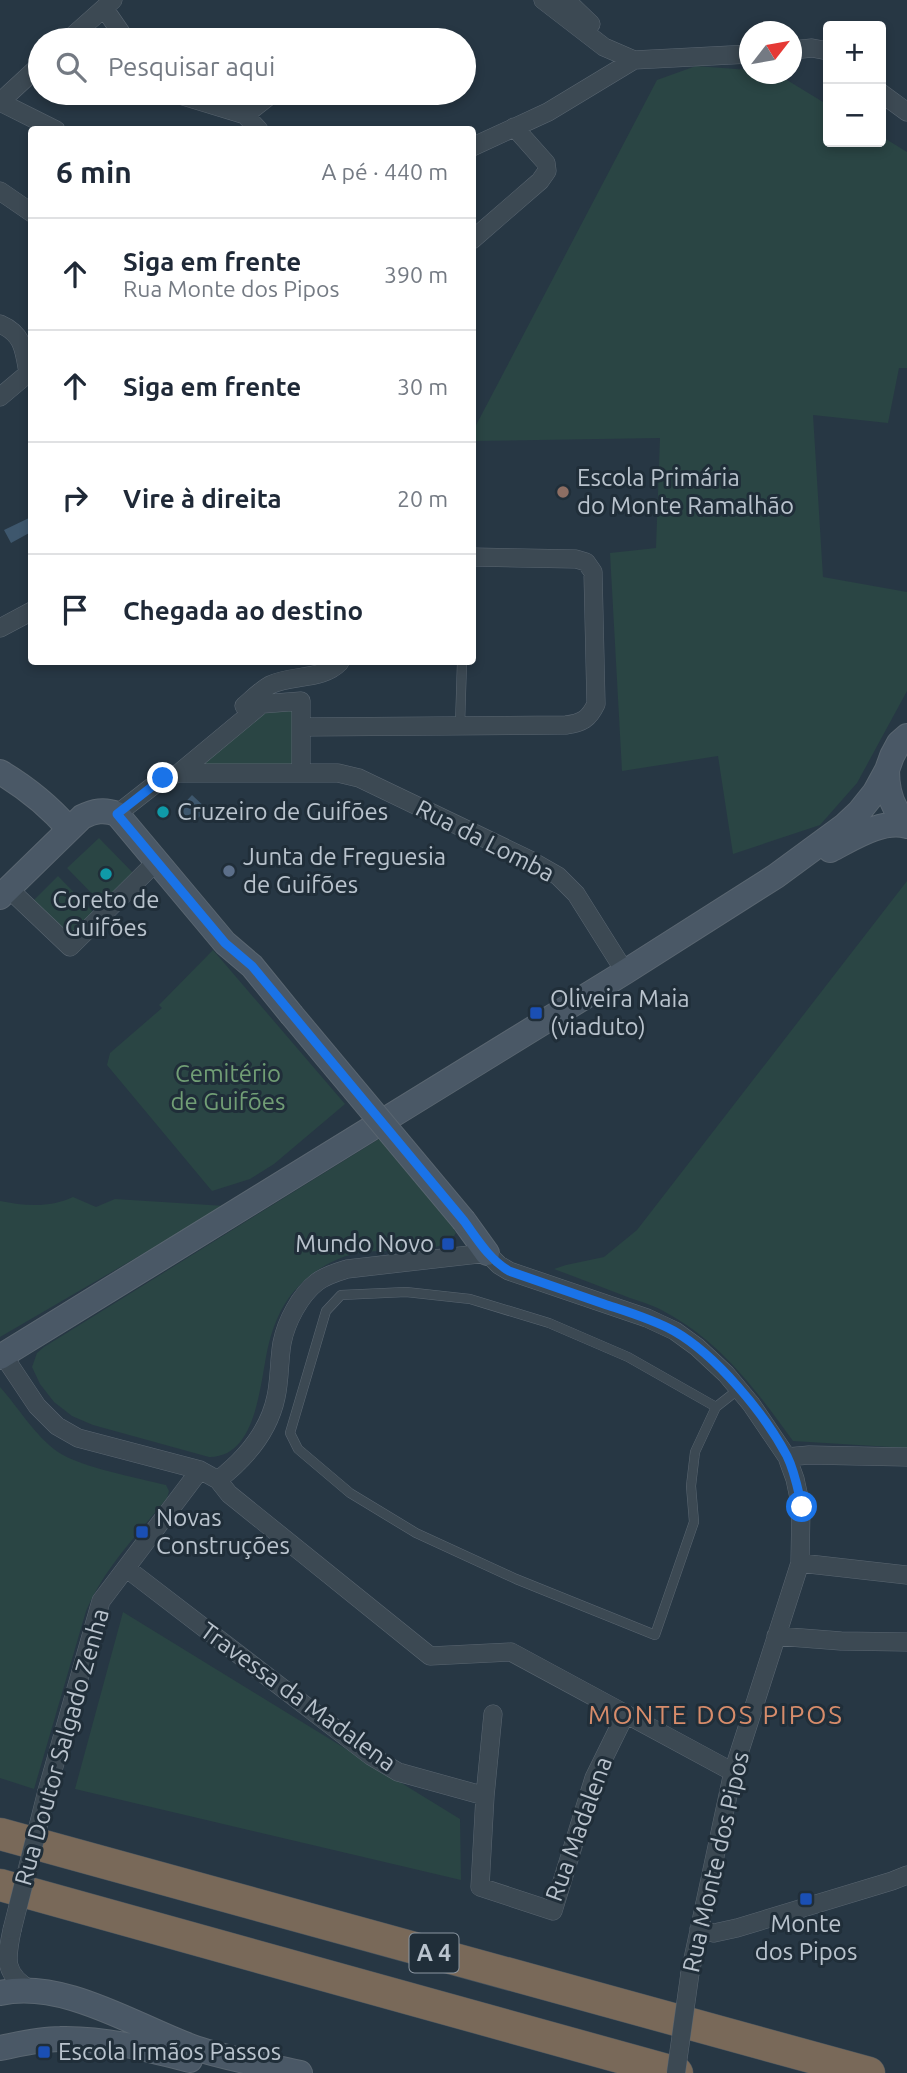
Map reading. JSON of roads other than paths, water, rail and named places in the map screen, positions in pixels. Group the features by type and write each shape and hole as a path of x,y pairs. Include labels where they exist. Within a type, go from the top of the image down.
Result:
{"highway":[{"name":"A 4","path":"0,1833 869,2073"},
{"name":"A 4","path":"0,1885 677,2073"}],"main road":[{"path":"1,1356 625,972 776,876 859,812 887,770 899,743 907,736"},
{"path":"887,770 887,787 892,803 907,824"},
{"path":"0,772 34,793 69,830"},
{"path":"4,893 82,817 99,811 117,814"},
{"name":"Rua Monte dos Pipos","path":"117,814 225,943 252,966 464,1221 487,1253"},
{"path":"776,876 873,830 907,824"},
{"path":"0,1993 32,1990 56,1995 85,2003 197,2049 300,2073"},
{"path":"56,1995 67,2002 72,2018 71,2026 59,2039"},
{"path":"0,2048 59,2039 107,2041 246,2073"}],"street":[{"path":"543,0 604,47 634,60 739,55"},
{"path":"566,0 609,42 634,60"},
{"path":"81,28 108,4 120,28"},
{"path":"802,48 823,50"},
{"path":"476,145 548,112 634,60"},
{"path":"28,76 0,102 48,126"},
{"path":"886,97 907,112"},
{"path":"212,105 244,115 255,126"},
{"path":"244,115 257,105"},
{"path":"476,237 540,181 547,171 546,163 514,127"},
{"path":"0,191 28,210"},
{"path":"0,324 14,331 21,341 28,365"},
{"path":"0,397 28,374"},
{"path":"302,727 566,725 581,723 591,714 596,704 593,572 586,562 576,559 476,557"},
{"path":"0,628 28,613"},
{"path":"171,776 165,774 270,685 317,674 337,665"},
{"path":"117,814 171,776 262,704 301,701 301,773"},
{"name":"Rua da Lomba","path":"171,776 338,773 359,778 545,868 568,884 625,972"},
{"path":"4,893 70,947 157,861"},
{"path":"218,1480 246,1456 259,1437 276,1398 282,1342 291,1317 316,1282 347,1269 487,1253"},
{"name":"Rua Monte dos Pipos","path":"487,1253 509,1271 647,1318 674,1331 697,1347 739,1389 788,1457 802,1507 800,1563 733,1772 690,1973 677,2073"},
{"path":"1,1356 37,1406 57,1426 78,1438 200,1470 218,1480 229,1494 430,1656 511,1652 733,1772"},
{"path":"788,1457 907,1457"},
{"name":"Rua Doutor Salgado Zenha","path":"32,1990 11,1974 6,1958 47,1791 101,1601 200,1470"},
{"path":"800,1563 907,1575"},
{"name":"Travessa da Madalena","path":"126,1568 370,1756 398,1772 485,1796"},
{"path":"776,1636 907,1642"},
{"name":"Rua Madalena","path":"493,1714 480,1887 553,1911 594,1778 625,1715"},
{"path":"699,1929 714,1933 737,1928 907,1875"},
{"name":"Rua Doutor Salgado Zenha","path":"0,1960 12,1930"}],"lane":[{"path":"460,725 462,665"},
{"path":"716,1407 628,1357 549,1323 470,1299 406,1292 341,1295 326,1311 290,1433 298,1449 349,1493 416,1533 516,1579 656,1635 694,1522 691,1486 695,1452 716,1407 739,1389"}],"water":[{"path":"28,518 28,534 11,543 4,530"},
{"path":"192,795 207,809 193,823 179,809"}],"place":[{"name":"Escola Primária do Monte Ramalhão","path":"563,492"},
{"name":"Cruzeiro de Guifões","path":"163,812"},
{"name":"Junta de Freguesia de Guifões","path":"229,871"},
{"name":"Coreto de Guifões","path":"106,874"},
{"name":"Oliveira Maia (viaduto)","path":"536,1013"},
{"name":"Mundo Novo","path":"448,1244"},
{"name":"Novas Construções","path":"142,1532"},
{"name":"Monte dos Pipos","path":"806,1899"},
{"name":"Escola Irmãos Passos","path":"44,2052"}],"district":[{"name":"MONTE DOS PIPOS","path":"716,1715"}],"park label":[{"name":"Cemitério de Guifões","path":"228,1088"}]}
